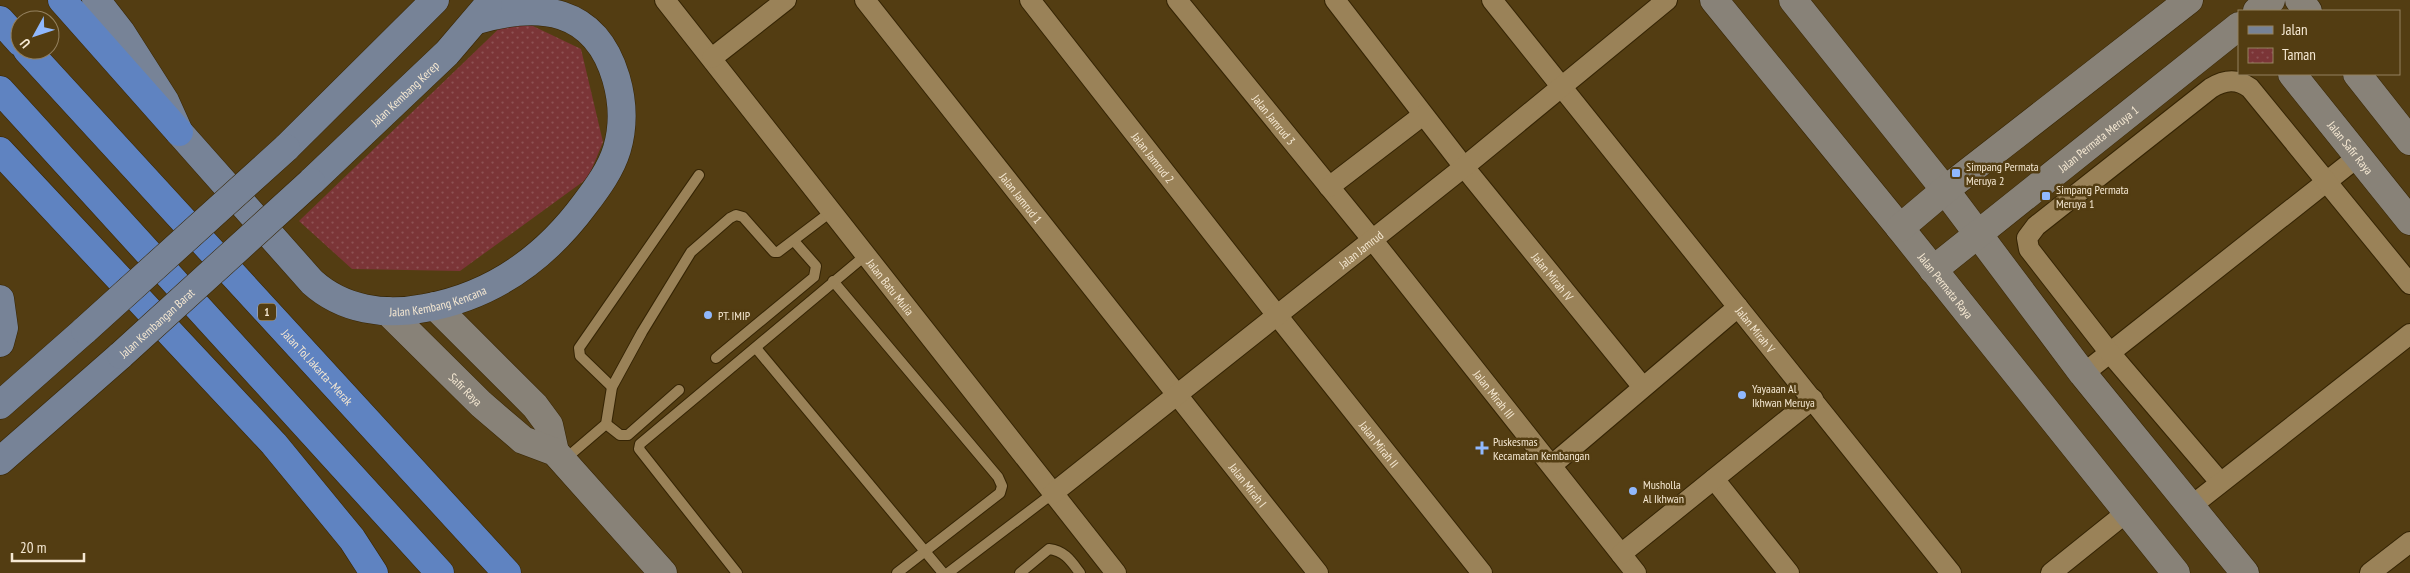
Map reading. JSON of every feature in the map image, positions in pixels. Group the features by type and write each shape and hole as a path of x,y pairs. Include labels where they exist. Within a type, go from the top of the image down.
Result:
{"highway":[{"path":"62,0 179,132"},
{"path":"0,20 10,31"},
{"name":"Jalan Tol Jakarta–Merak","path":"37,60 507,573"},
{"path":"0,90 440,573"},
{"path":"0,152 274,444 352,539 374,573"}],"main road":[{"name":"Jalan Kembang Kencana","path":"96,0 121,32 160,93 179,132 320,289 330,296 353,306 387,311 435,306 465,298 498,284 526,266 553,242 579,213 602,180 617,149 622,127 621,102 614,74 602,47 587,29 566,16 533,10 502,13 484,10"},
{"path":"0,405 286,148 435,0"},
{"name":"Jalan Kembang Kerep","path":"311,182 447,53 484,10"},
{"name":"Jalan Kembangan Barat","path":"0,462 311,182"},
{"path":"0,299 4,328 0,344"}],"street":[{"name":"Jalan Batu Mulia","path":"665,0 1116,573"},
{"path":"712,58 786,0"},
{"name":"Jalan Jamrud 1","path":"865,0 1178,395"},
{"name":"Jalan Jamrud 2","path":"1030,0 1276,314"},
{"name":"Jalan Jamrud 3","path":"1177,0 1371,238"},
{"name":"Jalan Mirah IV","path":"1334,0 1464,167 1642,386"},
{"name":"Jalan Mirah V","path":"1492,0 1951,573"},
{"name":"Jalan Jamrud","path":"1052,494 1178,395 1371,238 1464,167 1667,0"},
{"name":"Jalan Permata Raya","path":"1714,0 1934,270 2176,573"},
{"path":"1793,0 1945,190 2083,374 2245,573"},
{"path":"1900,228 1945,190 2189,0"},
{"path":"2258,10 2271,0"},
{"path":"2299,0 2307,10"},
{"name":"Jalan Permata Meruya 1","path":"1934,270 2238,27"},
{"name":"Jalan Safir Raya","path":"2293,75 2410,221"},
{"path":"2358,75 2410,141"},
{"path":"2220,482 2110,353 2029,249 2027,238 2031,232 2043,220 2211,88 2230,81 2237,81 2250,88 2410,284"},
{"path":"1329,187 1424,115"},
{"path":"2083,374 2359,156"},
{"name":"Jalan Mirah III","path":"1371,238 1636,573"},
{"path":"435,306 535,406 549,425 559,456"},
{"path":"1552,465 1642,386 1738,307"},
{"name":"Safir Raya","path":"387,311 481,404 523,440 559,456 663,573"},
{"name":"Jalan Mirah II","path":"1276,314 1482,573"},
{"path":"2190,507 2410,334"},
{"name":"Jalan Mirah I","path":"1178,395 1318,573"},
{"path":"1621,554 1813,399"},
{"path":"1714,479 1789,573"},
{"path":"2051,573 2127,512"},
{"path":"2370,573 2410,542"}],"lane":[{"path":"612,387 580,356 579,348 699,175"},
{"path":"559,456 606,424 612,387 642,332 692,252 730,218 736,215 743,217 774,252 778,252 832,211"},
{"path":"716,358 814,277 817,270 816,266 794,241"},
{"path":"736,573 639,450 640,444 866,255"},
{"path":"833,281 998,477 1002,486 1000,493 897,573"},
{"path":"756,348 943,573"},
{"path":"606,424 620,434 628,435 679,390"},
{"path":"948,573 1052,494"},
{"path":"1020,573 1050,549 1059,550 1066,555 1080,573"}],"green space":[{"path":"512,16 581,49 603,142 588,178 460,271 352,269 299,221"}],"place":[{"name":"Simpang Permata Meruya 2","path":"1956,173"},
{"name":"Simpang Permata Meruya 1","path":"2046,196"},
{"name":"PT. IMIP","path":"708,315"},
{"name":"Yayaaan Al Ikhwan Meruya","path":"1742,395"},
{"name":"Puskesmas Kecamatan Kembangan","path":"1482,448"},
{"name":"Musholla Al Ikhwan","path":"1633,491"}]}
